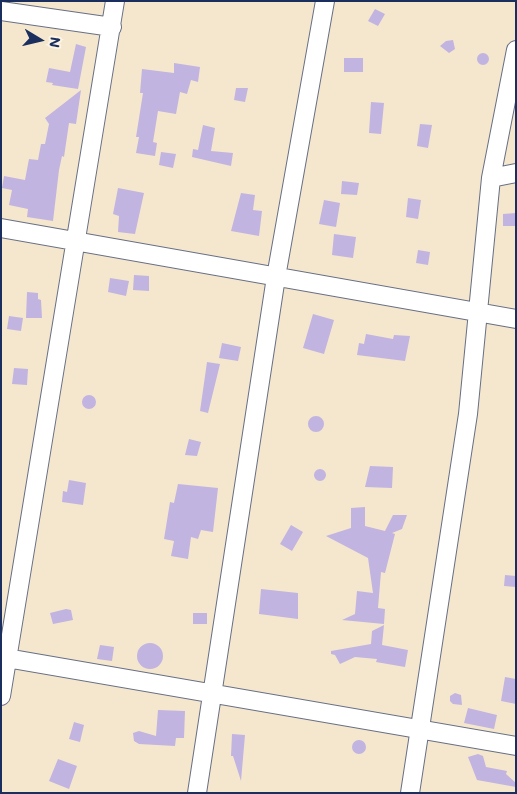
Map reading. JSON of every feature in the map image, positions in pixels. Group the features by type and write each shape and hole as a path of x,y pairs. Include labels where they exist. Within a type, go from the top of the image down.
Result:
{"street":[{"path":"1,696 4,657 77,241 116,1"},
{"path":"196,793 213,694 276,276 325,1"},
{"path":"1,11 112,27"},
{"path":"410,793 468,414 491,178 516,50"},
{"path":"491,178 516,173"},
{"path":"1,228 516,319"},
{"path":"4,657 420,731 516,746"}],"building":[{"path":"375,9 385,14 378,26 368,21"},
{"path":"453,40 455,49 449,53 440,46 446,41"},
{"path":"76,44 86,47 78,89 52,85 53,83 46,82 49,68 70,72"},
{"path":"485,53 488,54 488,64 481,65 478,64 477,57 478,54"},
{"path":"344,58 363,58 363,72 344,72"},
{"path":"174,63 200,67 198,82 191,80 187,94 180,92 176,114 158,111 153,142 157,143 155,156 136,153 139,137 136,137 143,93 140,93 142,69 174,73"},
{"path":"236,88 248,88 245,102 234,100"},
{"path":"81,90 76,124 69,123 64,157 62,156 59,170 53,221 27,217 28,209 9,205 12,190 2,188 4,176 25,180 29,159 38,160 41,144 45,144 49,124 45,118"},
{"path":"371,102 384,103 381,134 369,133"},
{"path":"420,124 432,125 428,148 417,146"},
{"path":"203,125 215,128 211,151 233,153 231,166 192,157 193,149 198,150"},
{"path":"161,152 176,154 173,168 159,165"},
{"path":"342,181 359,183 357,195 341,194"},
{"path":"118,188 144,193 135,234 118,232 119,216 113,214"},
{"path":"241,193 255,195 253,210 262,211 259,236 231,231"},
{"path":"408,198 421,200 418,219 406,217"},
{"path":"324,200 340,203 336,227 319,224"},
{"path":"516,213 516,226 503,226 503,214"},
{"path":"334,234 356,237 353,258 332,255"},
{"path":"418,250 430,252 428,265 416,263"},
{"path":"134,275 149,276 149,291 133,290"},
{"path":"110,278 129,281 126,296 108,292"},
{"path":"27,292 38,293 38,299 41,300 42,318 26,318"},
{"path":"313,314 334,320 324,354 303,348"},
{"path":"9,316 23,318 21,331 7,329"},
{"path":"366,334 393,339 394,335 410,336 405,361 357,355 359,343 364,344"},
{"path":"222,343 241,347 238,361 219,358"},
{"path":"207,362 220,364 208,413 200,411"},
{"path":"14,368 28,369 27,385 12,384"},
{"path":"86,395 92,395 96,402 92,409 86,409 82,405 82,399"},
{"path":"313,416 319,416 324,421 322,430 313,432 308,427 308,421"},
{"path":"189,439 201,442 197,456 185,455"},
{"path":"370,466 393,467 392,488 365,487"},
{"path":"320,469 326,475 320,481 314,475"},
{"path":"69,480 86,483 83,505 62,502 63,491 67,492"},
{"path":"178,484 218,488 213,532 201,530 198,539 191,537 188,559 171,556 174,541 164,539 170,502 174,503"},
{"path":"365,507 365,526 385,531 393,515 407,515 402,529 392,533 395,534 385,573 381,572 378,608 385,609 384,624 342,620 355,614 357,591 373,593 368,558 326,536 351,528 351,508"},
{"path":"291,525 303,532 292,551 280,544"},
{"path":"505,575 516,576 516,587 504,586"},
{"path":"261,589 298,593 298,619 259,614"},
{"path":"66,609 71,610 73,620 53,624 50,613"},
{"path":"193,613 207,613 207,624 193,624"},
{"path":"384,625 382,645 408,650 405,667 376,662 377,659 355,657 340,664 335,655 331,654 331,651 371,644 372,631"},
{"path":"150,643 159,647 163,656 159,665 150,669 141,665 137,656 141,647"},
{"path":"100,645 114,647 112,661 97,659"},
{"path":"505,677 516,679 516,704 501,701"},
{"path":"455,693 461,695 462,705 453,704 450,701 450,696"},
{"path":"468,708 497,715 494,729 464,723"},
{"path":"158,710 185,711 184,738 176,738 175,746 139,744 134,741 133,733 139,731 156,736"},
{"path":"74,722 84,725 80,742 69,739"},
{"path":"232,734 245,735 241,781 233,756 231,756"},
{"path":"359,740 364,742 366,747 364,752 359,754 354,752 352,747 354,742"},
{"path":"478,754 483,756 486,767 507,771 506,774 516,783 516,787 477,780 468,757"},
{"path":"58,759 77,766 69,789 49,781"}]}
